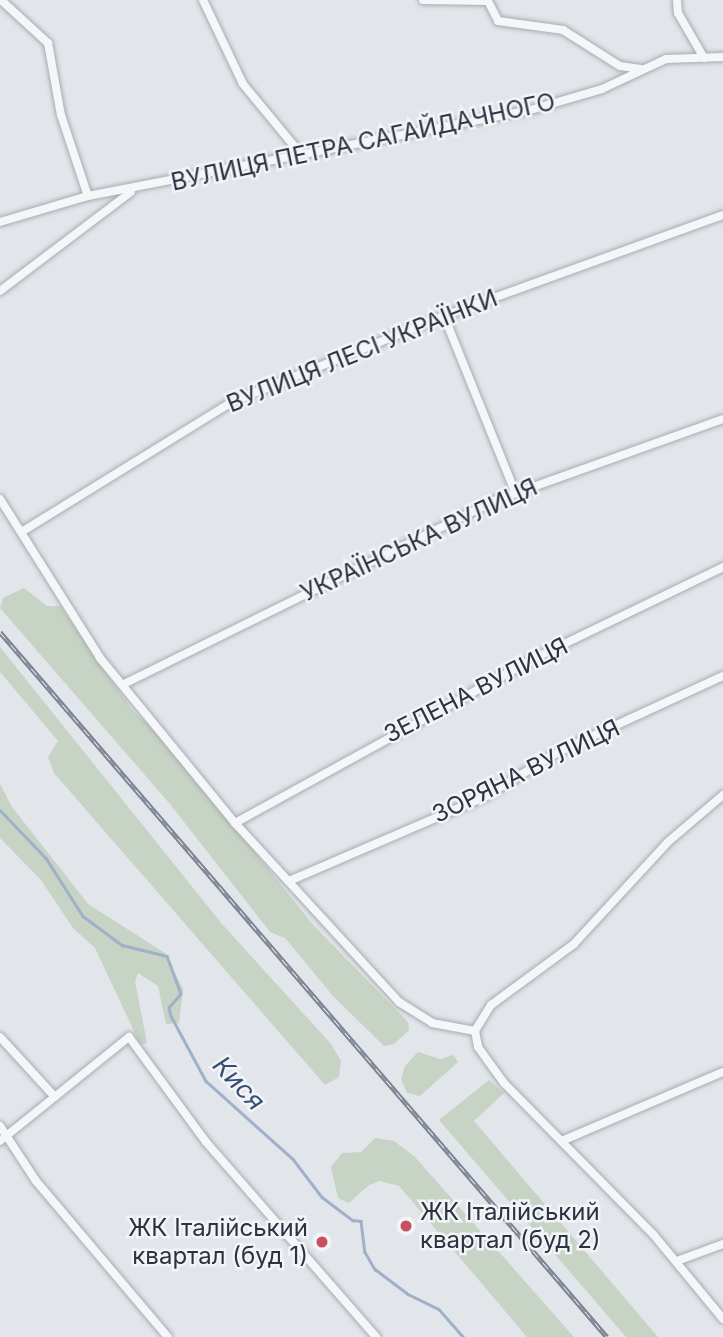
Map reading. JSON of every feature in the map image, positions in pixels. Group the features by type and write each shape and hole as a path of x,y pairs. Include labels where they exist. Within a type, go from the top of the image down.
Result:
{"street":[{"path":"1,0 48,43 61,115 88,196"},
{"path":"203,0 243,84 299,152"},
{"path":"422,0 488,1 498,21 563,30 620,66 642,69"},
{"path":"677,0 678,13 704,58"},
{"name":"ВУЛИЦЯ ПЕТРА САГАЙДАЧНОГО","path":"0,222 88,196 137,189 299,152 527,111 602,89 666,60 723,57"},
{"path":"0,291 137,189"},
{"name":"ВУЛИЦЯ ЛЕСІ УКРАЇНКИ","path":"23,531 215,411 444,316 723,215"},
{"path":"444,316 515,492"},
{"name":"УКРАЇНСЬКА ВУЛИЦЯ","path":"124,684 351,569 515,492 723,419"},
{"path":"0,499 23,531 65,608 124,684 137,707 164,732 235,823 402,1005 432,1023 475,1031"},
{"name":"ЗЕЛЕНА ВУЛИЦЯ","path":"235,823 535,658 723,567"},
{"name":"ЗОРЯНА ВУЛИЦЯ","path":"289,881 486,796 560,751 723,676"},
{"path":"723,795 675,835 574,944 491,1005 475,1031 479,1049 504,1083 564,1140 677,1261 723,1320"},
{"path":"0,1037 55,1097"},
{"path":"4,1139 129,1037 206,1142 376,1337"},
{"path":"564,1140 723,1072"},
{"path":"0,1126 4,1139 36,1181 168,1337"},
{"path":"677,1261 723,1244"}],"green space":[{"path":"24,588 47,606 60,606 133,711 160,734 314,926 408,1022 409,1030 394,1044 384,1046 333,996 285,938 270,932 170,804 0,608 3,598"},
{"path":"0,647 222,924 331,1044 341,1061 339,1077 325,1085 54,773 48,757 58,741 0,672"},
{"path":"0,784 12,807 88,904 165,953 183,989 179,1023 166,1024 158,986 138,973 135,981 147,1043 140,1044 95,948 73,928 41,880 0,838"},
{"path":"418,1052 440,1059 453,1055 458,1062 420,1096 407,1093 401,1079 405,1066"},
{"path":"489,1080 504,1093 474,1121 658,1337 626,1337 439,1120"},
{"path":"375,1138 394,1141 414,1156 574,1337 527,1337 399,1186 380,1181 369,1185 349,1203 338,1198 331,1167 342,1153 361,1152"}],"waterway":[{"name":"Кися","path":"0,810 46,858 83,916 122,945 167,956 181,994 169,1008 171,1016 206,1081 293,1159 322,1197 353,1220 361,1221 365,1252 375,1269 408,1294 439,1309 463,1337"}],"railway":[{"path":"0,632 607,1337"}],"place":[{"name":"ЖК Італійський квартал (буд 2)","path":"406,1226"},
{"name":"ЖК Італійський квартал (буд 1)","path":"322,1242"}]}
